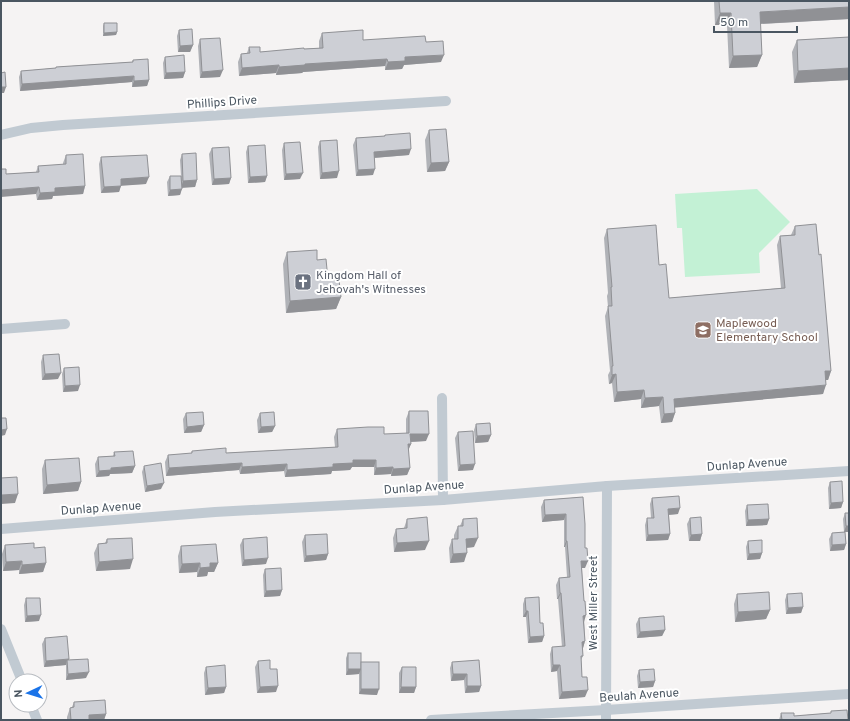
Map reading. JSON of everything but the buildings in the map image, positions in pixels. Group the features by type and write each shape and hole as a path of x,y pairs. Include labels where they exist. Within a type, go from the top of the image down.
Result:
{"street":[{"name":"Phillips Drive","path":"1,135 31,128 63,124 446,101"},
{"path":"1,330 65,324"},
{"path":"442,398 443,500"},
{"name":"Dunlap Avenue","path":"1,529 214,512 443,500 606,486 849,471"},
{"name":"West Miller Street","path":"606,486 606,715"},
{"path":"1,630 19,673"},
{"name":"Beulah Avenue","path":"431,720 606,715 849,694"}],"green space":[{"path":"757,189 790,222 759,253 760,273 685,277 682,228 677,228 675,194"}],"place":[{"name":"Kingdom Hall of Jehovah's Witnesses","path":"303,282"},
{"name":"Maplewood Elementary School","path":"703,330"}]}
